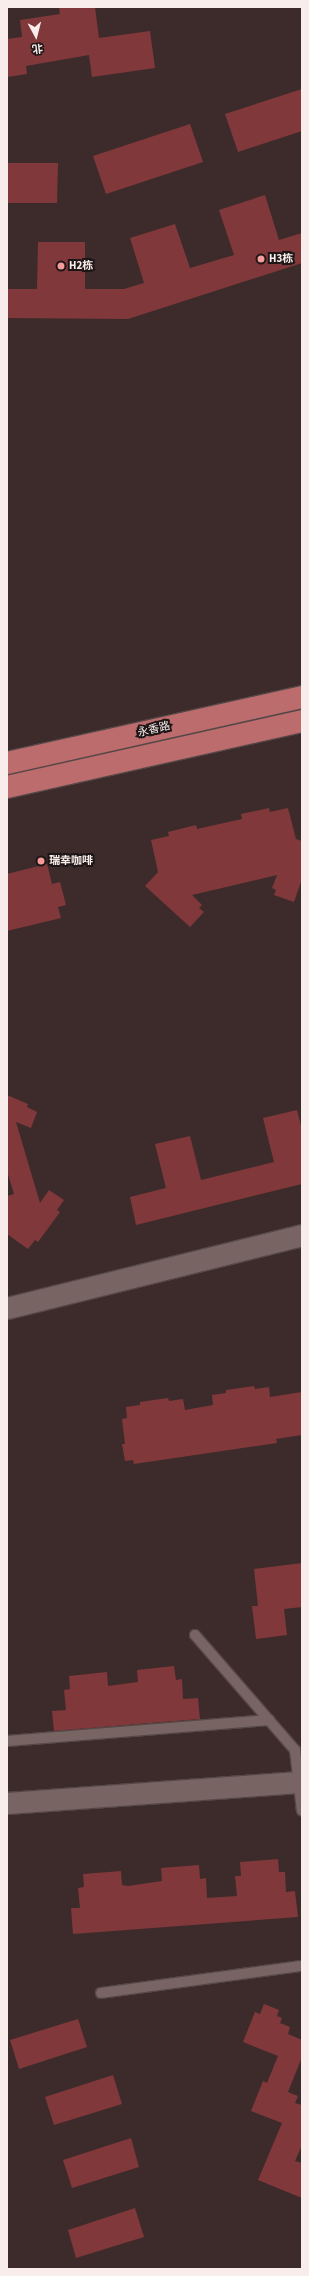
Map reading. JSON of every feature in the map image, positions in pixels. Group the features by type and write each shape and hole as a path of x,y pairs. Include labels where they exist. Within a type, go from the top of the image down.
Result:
{"main road":[{"name":"永香路","path":"7,763 302,697"},
{"name":"永香路","path":"7,787 302,721"}],"street":[{"path":"7,1308 302,1235"},
{"path":"7,1803 300,1782"}],"lane":[{"path":"194,1635 295,1750 300,1782 302,1811"},
{"path":"7,1740 269,1720"},
{"path":"101,1993 302,1966"}],"building":[{"path":"59,7 95,7 99,38 150,31 155,68 92,77 89,55 26,66 27,74 7,77 7,39 22,37 20,20 60,14"},
{"path":"302,89 302,131 238,152 225,114"},
{"path":"190,124 203,162 106,194 93,156"},
{"path":"7,163 58,163 57,203 7,203"},
{"name":"H3栋","path":"265,195 279,240 302,233 302,263 128,319 7,318 7,289 37,289 38,242 85,242 85,289 124,289 144,283 130,238 175,224 190,268 234,255 219,210"},
{"path":"269,808 270,812 288,808 296,839 302,841 302,879 294,902 274,895 276,890 272,888 277,875 192,895 202,905 199,908 204,912 190,927 145,886 158,872 151,840 169,836 168,832 196,825 197,829 242,819 241,814"},
{"path":"47,864 52,884 60,882 66,905 58,907 61,918 7,931 7,874"},
{"path":"7,1095 28,1104 27,1107 37,1112 31,1128 16,1122 40,1203 49,1190 64,1200 57,1210 60,1212 38,1242 35,1240 28,1249 7,1234 7,1196 14,1194 7,1171"},
{"path":"297,1110 302,1130 302,1184 136,1225 130,1197 166,1188 155,1144 190,1136 201,1180 274,1162 263,1118"},
{"path":"254,1386 255,1389 269,1387 270,1397 302,1392 302,1435 276,1439 277,1443 134,1464 133,1460 125,1461 122,1444 125,1444 122,1419 127,1418 126,1407 140,1405 140,1402 168,1398 169,1401 183,1399 185,1410 213,1405 212,1395 226,1393 226,1390"},
{"path":"302,1563 302,1607 284,1609 287,1635 256,1639 252,1606 258,1606 254,1569"},
{"path":"174,1666 176,1680 182,1679 183,1699 198,1698 200,1719 54,1731 52,1711 66,1710 64,1690 70,1689 69,1676 107,1672 108,1686 138,1682 137,1670"},
{"path":"278,1859 279,1872 285,1872 286,1892 295,1891 298,1917 73,1934 71,1908 80,1908 78,1888 84,1887 83,1874 121,1871 122,1885 128,1886 162,1881 161,1868 199,1865 200,1879 206,1878 207,1898 237,1896 235,1876 241,1876 240,1862"},
{"path":"264,2004 279,2010 277,2016 282,2018 280,2023 290,2027 288,2034 302,2040 302,2057 288,2092 298,2096 295,2103 302,2105 302,2145 295,2161 302,2163 302,2198 258,2180 282,2123 251,2111 263,2081 267,2083 278,2056 243,2042 255,2012 260,2014"},
{"path":"78,2019 87,2047 19,2069 10,2040"},
{"path":"113,2075 122,2104 54,2125 45,2097"},
{"path":"131,2138 139,2167 72,2188 63,2160"},
{"path":"135,2208 144,2237 76,2258 68,2230"}],"place":[{"name":"H3栋","path":"261,259"},
{"name":"H2栋","path":"61,266"},
{"name":"瑞幸咖啡","path":"41,861"}]}
